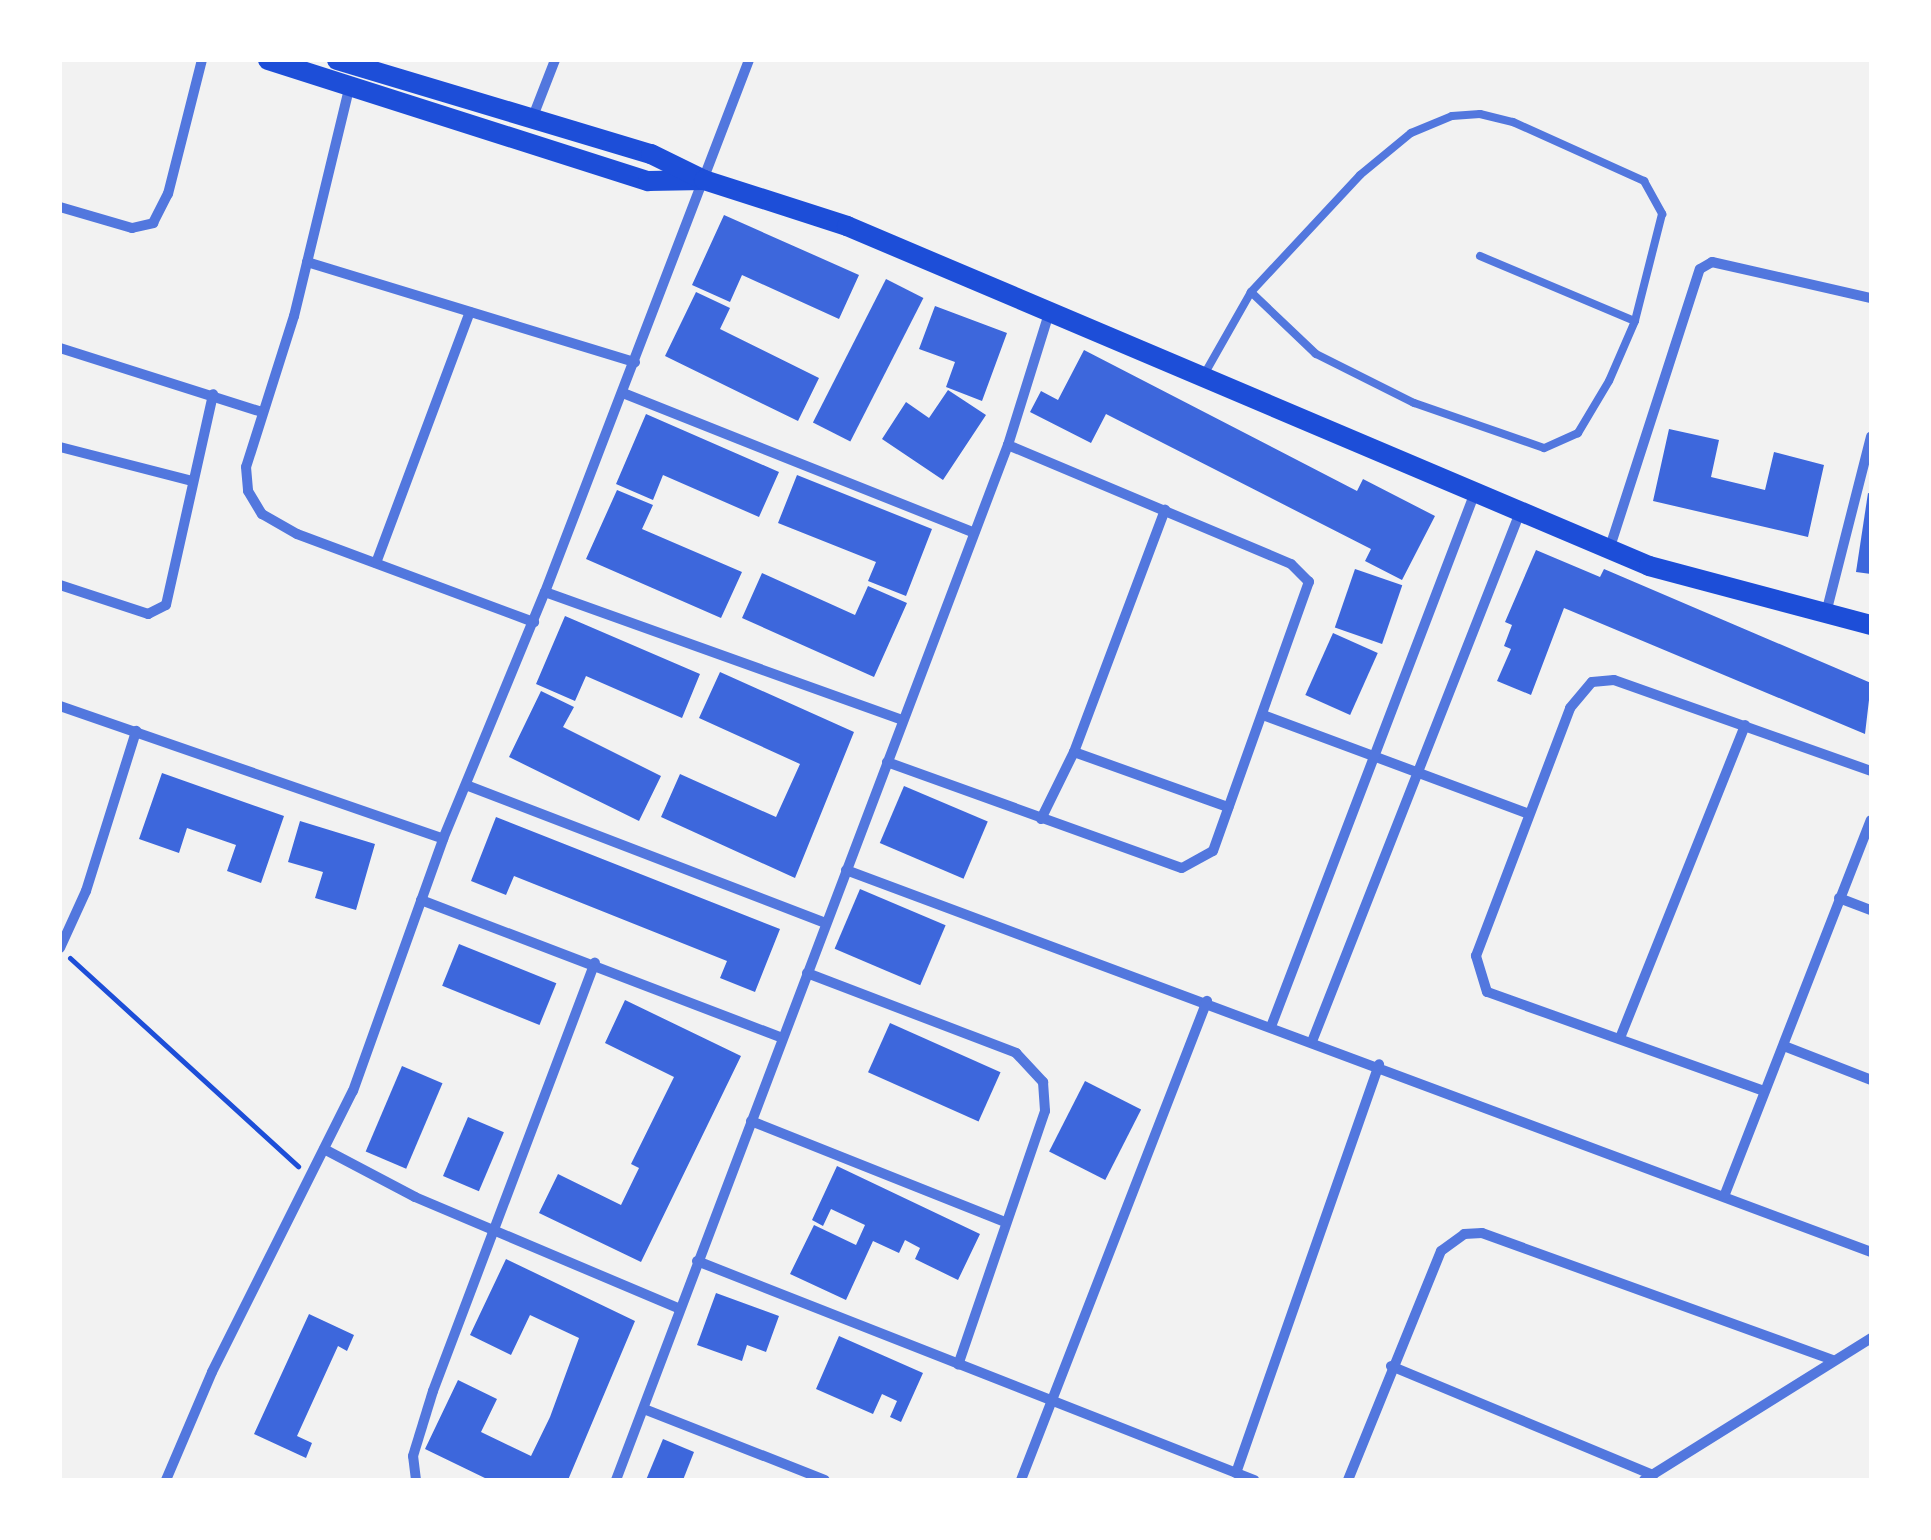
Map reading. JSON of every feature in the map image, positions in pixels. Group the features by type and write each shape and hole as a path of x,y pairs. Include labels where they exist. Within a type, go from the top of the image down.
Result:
{"main road":[{"path":"268,60 349,89 648,180 704,180"},
{"path":"337,60 651,154 704,180 847,226 1608,551 1871,626"}],"street":[{"path":"60,207 132,228 153,223 168,194 202,60"},
{"path":"532,120 554,60"},
{"path":"166,1479 212,1372 353,1090 443,839 546,592 749,60"},
{"path":"349,89 307,262 246,467 253,503 280,526 534,622"},
{"path":"307,262 634,362"},
{"path":"1608,551 1704,264 1871,298"},
{"path":"616,1480 900,720 1008,445 1050,310"},
{"path":"376,563 470,312"},
{"path":"60,348 262,412"},
{"path":"623,393 974,533"},
{"path":"60,586 148,614 162,609 213,394"},
{"path":"1826,614 1871,437"},
{"path":"887,762 1182,868 1214,852 1309,582 1292,564 1008,445"},
{"path":"60,446 192,481"},
{"path":"1272,1024 1474,495"},
{"path":"1041,819 1074,752 1165,510"},
{"path":"1313,1039 1415,769 1518,515"},
{"path":"546,592 900,720"},
{"path":"1764,1091 1487,992 1478,981 1476,956 1570,708 1592,682 1614,680 1871,771"},
{"path":"60,706 443,839"},
{"path":"1263,715 1529,814"},
{"path":"1620,1038 1744,725"},
{"path":"60,949 86,890 136,732"},
{"path":"1074,752 1228,807"},
{"path":"466,785 825,923"},
{"path":"1725,1194 1871,820"},
{"path":"846,870 1313,1039 1871,1252"},
{"path":"1839,898 1871,910"},
{"path":"421,900 596,962 782,1038"},
{"path":"416,1480 417,1440 596,962"},
{"path":"807,973 1016,1053 1036,1068 1047,1095 1045,1111 958,1365"},
{"path":"1021,1480 1207,1001"},
{"path":"1784,1046 1871,1080"},
{"path":"1236,1473 1380,1064"},
{"path":"751,1120 1005,1222"},
{"path":"324,1149 415,1197 494,1227 678,1308"},
{"path":"1348,1480 1390,1366 1442,1251 1464,1234 1482,1233 1832,1360"},
{"path":"697,1261 1254,1480"},
{"path":"1390,1366 1649,1477 1871,1338"},
{"path":"644,1410 825,1480"}],"lane":[{"path":"1203,377 1251,292 1360,175 1412,133 1452,116 1480,114 1644,182 1658,196 1662,214 1635,320 1578,432 1544,448 1414,402 1316,354 1251,292"},
{"path":"1480,256 1635,320"}],"path":[{"path":"60,949 310,1178"}],"building":[{"path":"724,215 859,275 839,319 742,275 730,302 692,285"},
{"path":"886,279 923,298 850,442 813,422"},
{"path":"696,292 730,308 720,329 819,378 798,421 665,356"},
{"path":"935,306 1007,333 982,401 946,387 955,362 919,349"},
{"path":"1084,350 1357,491 1363,479 1435,516 1402,580 1365,561 1371,549 1106,414 1091,443 1030,412 1041,391 1058,400"},
{"path":"948,390 986,415 943,480 882,439 906,402 929,418"},
{"path":"646,414 779,472 759,517 663,475 653,500 616,484"},
{"path":"1669,429 1719,440 1711,477 1765,490 1774,452 1824,465 1808,537 1653,501"},
{"path":"797,475 932,529 906,596 868,581 876,562 778,523"},
{"path":"617,490 653,505 642,529 742,572 721,618 586,559"},
{"path":"1868,493 1871,494 1871,574 1856,572"},
{"path":"1536,550 1600,577 1604,569 1871,683 1865,734 1564,608 1531,695 1497,681 1511,649 1504,646 1512,625 1505,622"},
{"path":"1355,569 1402,585 1382,644 1335,628"},
{"path":"762,573 855,615 868,586 907,603 874,677 742,618"},
{"path":"565,616 700,674 682,718 586,676 575,701 536,684"},
{"path":"1333,633 1378,653 1350,715 1305,695"},
{"path":"720,672 854,732 795,878 661,817 680,774 776,817 800,764 699,718"},
{"path":"541,691 574,707 563,727 661,776 639,821 509,757"},
{"path":"162,773 284,816 261,883 227,871 236,845 187,828 179,853 139,839"},
{"path":"904,786 988,822 964,879 880,843"},
{"path":"496,817 780,929 755,992 720,978 727,961 514,876 506,895 471,881"},
{"path":"300,821 375,844 356,910 315,898 323,872 288,862"},
{"path":"860,889 946,925 920,985 835,949"},
{"path":"459,944 556,983 539,1025 442,986"},
{"path":"625,1000 741,1056 641,1262 539,1213 558,1174 621,1205 639,1168 631,1164 674,1077 605,1043"},
{"path":"890,1023 1001,1072 979,1122 868,1072"},
{"path":"402,1066 443,1083 406,1169 366,1152"},
{"path":"1085,1081 1141,1110 1105,1180 1049,1151"},
{"path":"468,1117 504,1132 479,1191 443,1176"},
{"path":"837,1166 980,1234 958,1280 915,1259 920,1248 905,1240 899,1253 873,1241 846,1300 790,1274 814,1225 856,1245 865,1225 831,1209 823,1226 812,1220"},
{"path":"506,1259 635,1321 568,1480 489,1480 425,1449 458,1380 497,1399 481,1432 531,1456 550,1417 579,1338 530,1315 511,1355 470,1335"},
{"path":"716,1293 779,1316 766,1352 747,1345 742,1361 697,1345"},
{"path":"309,1314 354,1335 347,1351 338,1346 297,1436 312,1443 306,1458 254,1434"},
{"path":"839,1336 923,1373 901,1422 890,1417 897,1401 882,1394 873,1414 816,1389"},
{"path":"663,1439 694,1452 683,1480 646,1480"}]}
